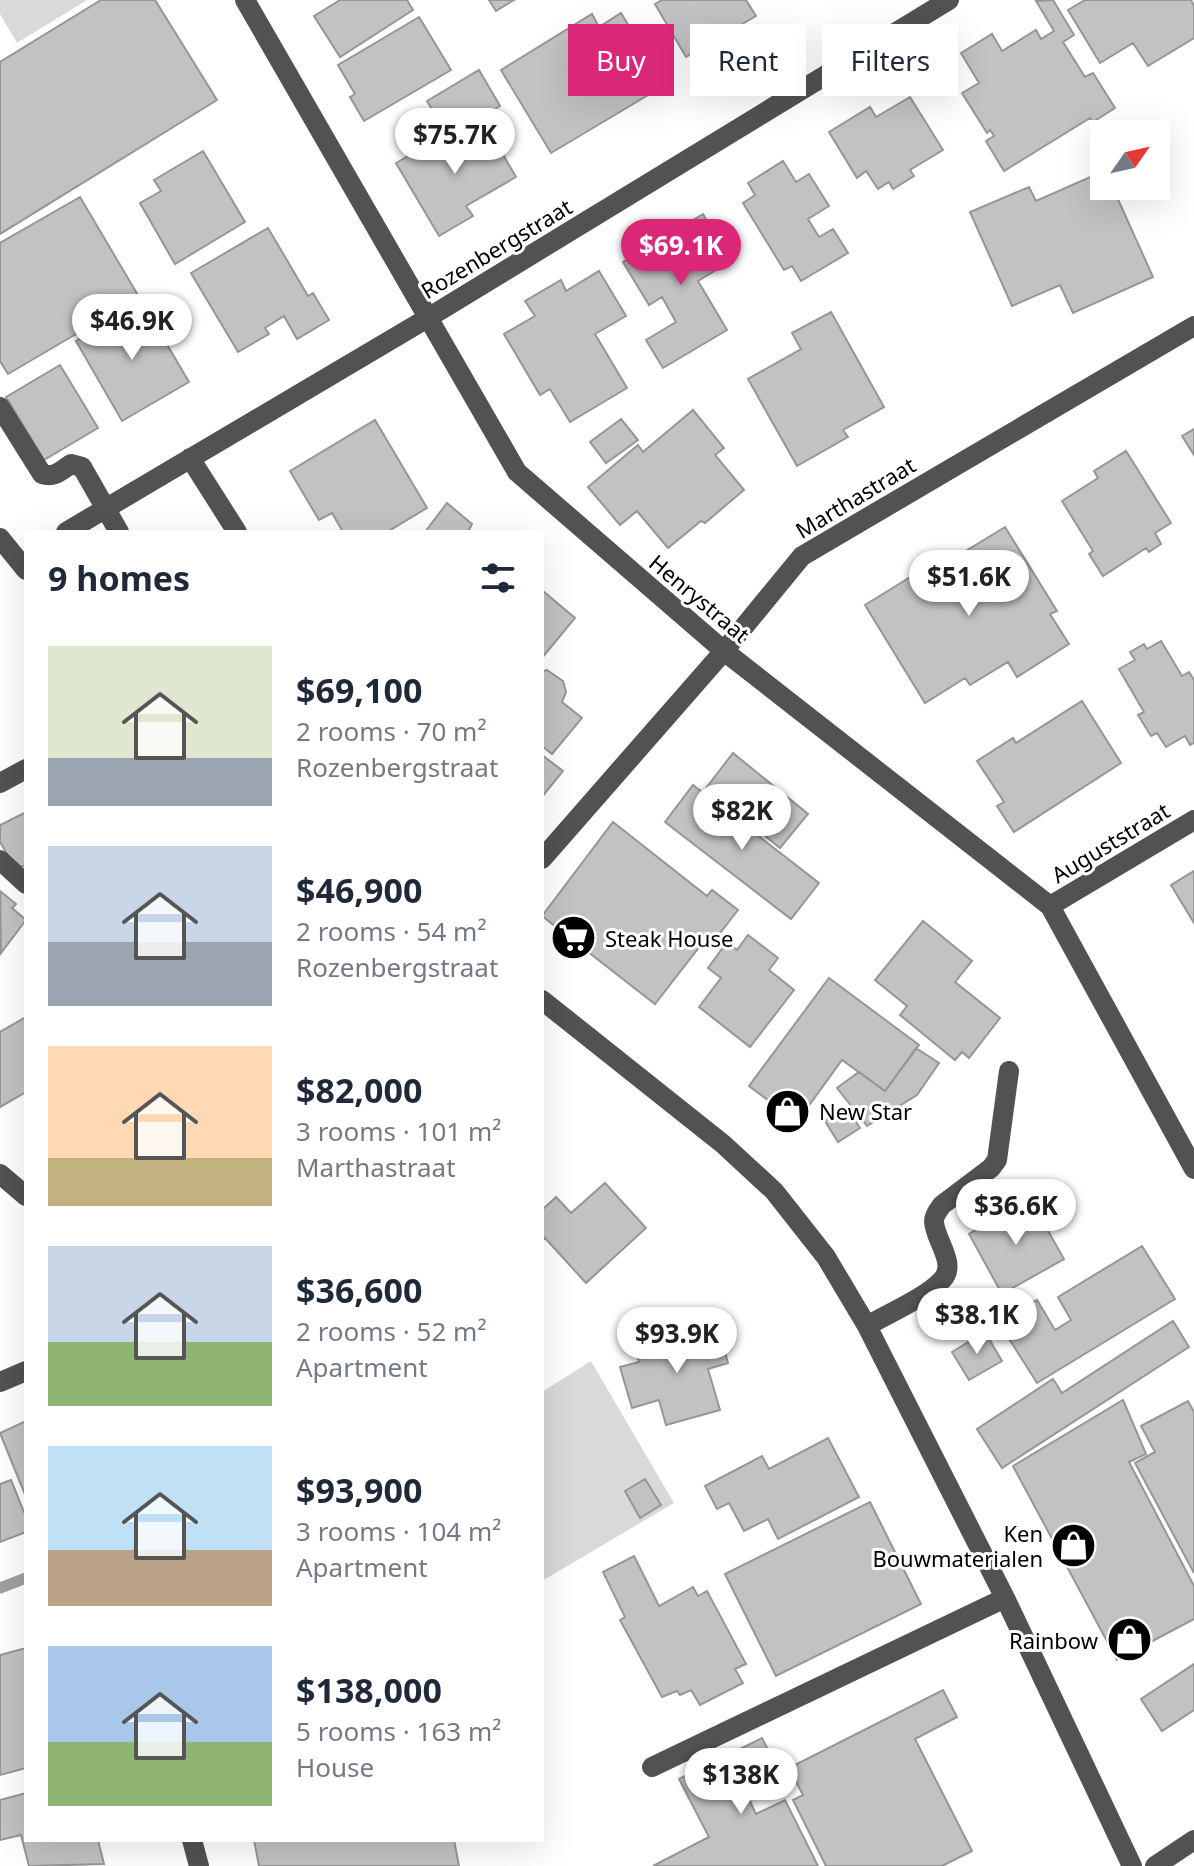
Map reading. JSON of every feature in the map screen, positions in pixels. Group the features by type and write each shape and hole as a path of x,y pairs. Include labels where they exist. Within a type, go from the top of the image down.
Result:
{"street":[{"name":"Henrystraat","path":"245,0 426,319 517,472 724,651 1050,906 1194,1169"},
{"name":"Rozenbergstraat","path":"69,530 426,319 949,0"},
{"name":"Marthastraat","path":"544,857 724,651 802,556 1194,326"},
{"path":"0,407 42,474 56,474 71,464 82,467 118,530"},
{"path":"190,458 236,530"},
{"path":"0,538 23,562"},
{"path":"0,783 24,770"},
{"name":"Auguststraat","path":"1050,906 1194,820"},
{"path":"0,860 24,882"},
{"path":"544,1002 723,1144 774,1191 826,1257 867,1326 1005,1598 1132,1866"},
{"path":"867,1326 943,1280 947,1264 934,1222 942,1205 997,1160 1009,1071"},
{"path":"0,1174 24,1194"},
{"path":"0,1382 24,1372"},
{"path":"652,1767 1005,1598"},
{"path":"193,1842 199,1866"},
{"path":"1155,1866 1188,1852"}],"shaded area":[{"path":"0,0 87,0 17,43 0,14"},
{"path":"591,1361 674,1503 544,1580 544,1391"}],"building":[{"path":"101,0 155,0 217,100 0,234 0,62"},
{"path":"340,0 407,0 413,10 340,57 314,16"},
{"path":"489,0 514,0 496,11"},
{"path":"662,0 746,0 756,16 742,24 690,24 690,55 686,57 674,36 674,24 667,24 655,4"},
{"path":"1053,0 1074,35 1063,42 1085,77 1093,73 1115,108 1096,120 1090,118 1004,171 986,141 994,136 990,130 987,133 962,93 979,83 961,53 992,34 1002,51 1036,30 1041,39 1054,31 1036,1"},
{"path":"1085,0 1191,0 1194,6 1194,38 1148,66 1133,43 1100,63 1068,10"},
{"path":"621,13 628,24 604,24"},
{"path":"592,14 597,24 576,24"},
{"path":"419,17 451,70 364,121 350,97 355,94 338,65"},
{"path":"568,29 568,96 647,96 551,153 501,70"},
{"path":"479,70 500,106 461,129 456,122 444,129 427,101"},
{"path":"910,97 943,150 910,170 914,176 893,189 889,182 878,189 866,171 857,178 829,132 870,107 876,117"},
{"path":"487,127 516,177 466,206 473,216 439,236 396,163 456,128 463,140"},
{"path":"203,151 245,222 175,264 140,203 161,191 154,180"},
{"path":"783,161 796,182 809,174 829,206 808,219 819,237 833,229 848,253 801,281 792,266 784,270 743,203 755,195 748,183"},
{"path":"1090,177 1090,200 1118,200 1153,277 1073,313 1060,285 1012,306 970,212 1029,187 1036,201"},
{"path":"80,197 139,297 8,374 0,361 0,243"},
{"path":"703,214 731,261 698,281 727,330 663,368 646,340 676,322 662,297 649,305 623,262"},
{"path":"268,228 308,296 313,293 329,320 297,339 284,316 265,328 269,334 238,352 191,273"},
{"path":"599,271 626,316 595,334 627,388 570,422 550,389 540,395 504,334 535,316 525,301 561,280 566,291"},
{"path":"142,302 189,382 122,421 76,341"},
{"path":"831,312 884,407 843,430 848,437 797,466 748,379 801,349 792,333"},
{"path":"60,365 98,428 44,460 6,397"},
{"path":"693,410 724,448 715,455 744,490 705,523 701,521 668,548 637,511 620,525 588,487 638,445 643,452"},
{"path":"621,419 638,440 606,463 590,442"},
{"path":"375,420 427,508 390,530 342,530 332,513 319,520 290,471"},
{"path":"1194,429 1194,455 1182,436"},
{"path":"1126,451 1171,523 1155,533 1161,544 1149,552 1146,548 1103,576 1089,554 1093,551 1062,501 1098,478 1094,471"},
{"path":"447,503 472,524 469,530 427,530"},
{"path":"1005,527 1057,611 1050,614 1069,644 1017,677 1008,662 970,685 965,678 925,703 865,605 943,557 946,563"},
{"path":"544,592 575,618 544,656"},
{"path":"1161,641 1182,676 1189,672 1194,680 1194,743 1190,745 1185,736 1166,747 1157,733 1151,736 1138,715 1144,712 1119,669 1135,660 1130,652 1144,644 1147,649"},
{"path":"547,670 563,681 566,692 562,702 582,718 552,754 544,748 544,671"},
{"path":"1082,701 1121,763 1014,832 997,806 1004,802 977,761 1013,738 1016,743"},
{"path":"733,753 808,814 780,848 706,788"},
{"path":"544,757 563,771 544,795"},
{"path":"693,785 819,883 791,919 665,822"},
{"path":"24,813 24,866 16,869 0,842 0,825"},
{"path":"613,822 707,896 712,890 738,910 710,946 704,941 655,1004 544,918 544,913"},
{"path":"1194,871 1194,923 1171,885"},
{"path":"0,891 16,904 12,908 24,918 24,923 1,953"},
{"path":"923,921 972,961 955,982 1000,1018 969,1058 962,1052 955,1060 900,1015 907,1006 875,980"},
{"path":"748,935 778,958 769,970 794,990 750,1047 699,1007 721,978 708,968 727,942 737,950"},
{"path":"829,978 919,1045 885,1091 842,1060 797,1122 749,1086"},
{"path":"24,1018 24,1093 0,1107 0,1032"},
{"path":"916,1048 939,1063 917,1095 867,1126 837,1088 859,1072 885,1091"},
{"path":"846,1107 860,1128 838,1142 825,1121"},
{"path":"605,1183 646,1228 586,1283 544,1239 544,1208 556,1197 571,1213"},
{"path":"1030,1199 1064,1259 1002,1294 969,1234"},
{"path":"1142,1246 1175,1299 1037,1383 999,1323 1037,1300 1055,1330 1071,1320 1058,1297"},
{"path":"1173,1321 1189,1347 1002,1468 977,1429 1053,1379 1062,1393"},
{"path":"718,1326 728,1363 708,1369 720,1410 666,1425 659,1400 632,1408 620,1367 639,1362 635,1349"},
{"path":"985,1332 1002,1361 969,1380 952,1352"},
{"path":"1123,1400 1146,1454 1129,1462 1194,1586 1194,1619 1117,1660 1013,1466"},
{"path":"1188,1401 1194,1412 1194,1573 1135,1463 1155,1452 1141,1426"},
{"path":"24,1422 24,1492 0,1433"},
{"path":"828,1438 859,1497 778,1539 768,1519 744,1531 729,1503 717,1509 705,1486 762,1456 769,1469"},
{"path":"645,1479 661,1505 640,1518 625,1491"},
{"path":"11,1480 24,1512 24,1533 0,1542 0,1484"},
{"path":"870,1502 921,1604 776,1676 725,1574"},
{"path":"634,1556 659,1606 693,1587 698,1596 707,1591 746,1664 735,1669 743,1683 700,1705 691,1690 662,1697 620,1620 625,1617 603,1572"},
{"path":"24,1649 24,1769 0,1775 0,1655"},
{"path":"1194,1664 1194,1710 1162,1731 1141,1699"},
{"path":"943,1690 957,1717 915,1739 972,1851 942,1866 826,1866 793,1800 803,1795 789,1768"},
{"path":"762,1738 782,1777 747,1795 756,1814 785,1800 818,1866 653,1866 709,1837 679,1779"},
{"path":"24,1794 24,1842 98,1842 104,1864 29,1866 21,1835 0,1840 0,1800"},
{"path":"254,1842 454,1842 459,1866 259,1866"}],"waterway":[{"path":"0,1588 24,1579"}],"place":[{"name":"Steak House","path":"574,938"},
{"name":"New Star","path":"788,1111"},
{"name":"Ken Bouwmaterialen","path":"1074,1546"},
{"name":"Rainbow","path":"1129,1640"}]}
